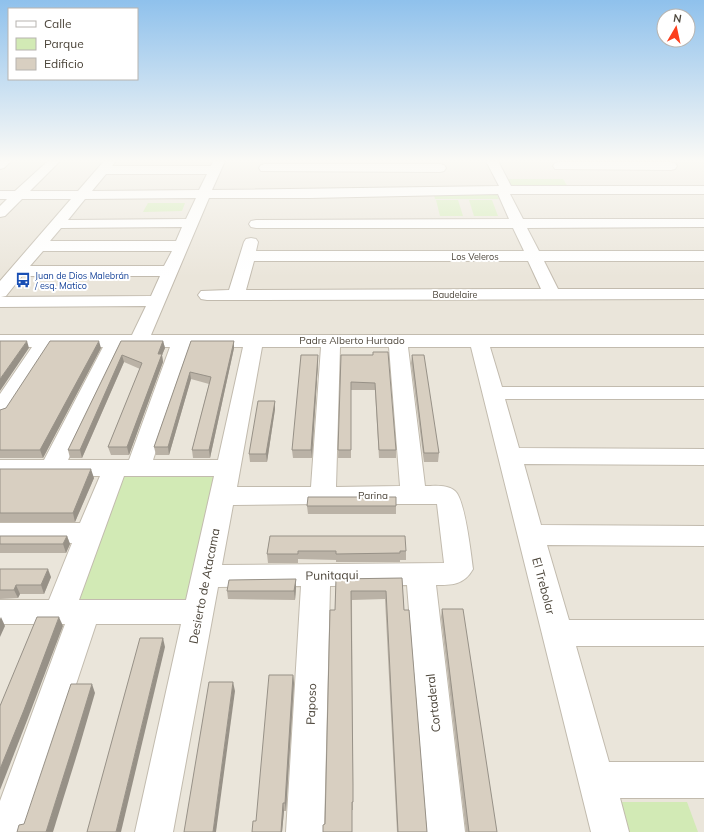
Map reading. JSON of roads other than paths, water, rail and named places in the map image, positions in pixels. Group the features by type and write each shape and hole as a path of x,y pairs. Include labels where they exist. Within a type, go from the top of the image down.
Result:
{"street":[{"path":"0,213 14,200"},
{"path":"0,292 77,200"},
{"path":"139,341 201,200"},
{"path":"225,200 259,209 518,223 704,222"},
{"path":"236,295 259,209 259,200"},
{"path":"259,209 290,200"},
{"path":"507,200 552,294"},
{"path":"695,200 698,203"},
{"path":"57,224 190,224"},
{"path":"38,246 180,246"},
{"name":"Los Veleros","path":"247,256 704,256"},
{"path":"17,271 169,271"},
{"name":"Baudelaire","path":"207,295 704,294"},
{"path":"0,302 156,301"},
{"name":"Desierto de Atacama","path":"154,832 254,340"},
{"path":"323,496 331,340"},
{"name":"Padre Alberto Hurtado","path":"0,341 704,341"},
{"path":"0,410 45,341"},
{"path":"52,468 115,341"},
{"path":"8,832 72,612 89,534 126,468 182,341"},
{"path":"398,341 413,495"},
{"name":"El Trebolar","path":"479,341 610,832"},
{"path":"492,392 704,393"},
{"path":"510,456 704,457"},
{"path":"0,468 228,468"},
{"name":"Parina","path":"223,496 442,495 448,499 459,566 457,572"},
{"path":"0,533 89,534"},
{"path":"530,535 704,536"},
{"name":"Punitaqui","path":"206,576 450,574 457,572"},
{"name":"Cortaderal","path":"420,574 446,832"},
{"name":"Paposo","path":"305,832 316,575"},
{"path":"0,612 199,612"},
{"path":"557,633 704,633"},
{"path":"596,780 704,780"}],"place":[{"name":"Juan de Dios Malebrán / esq. Matico","path":"23,280"}]}
